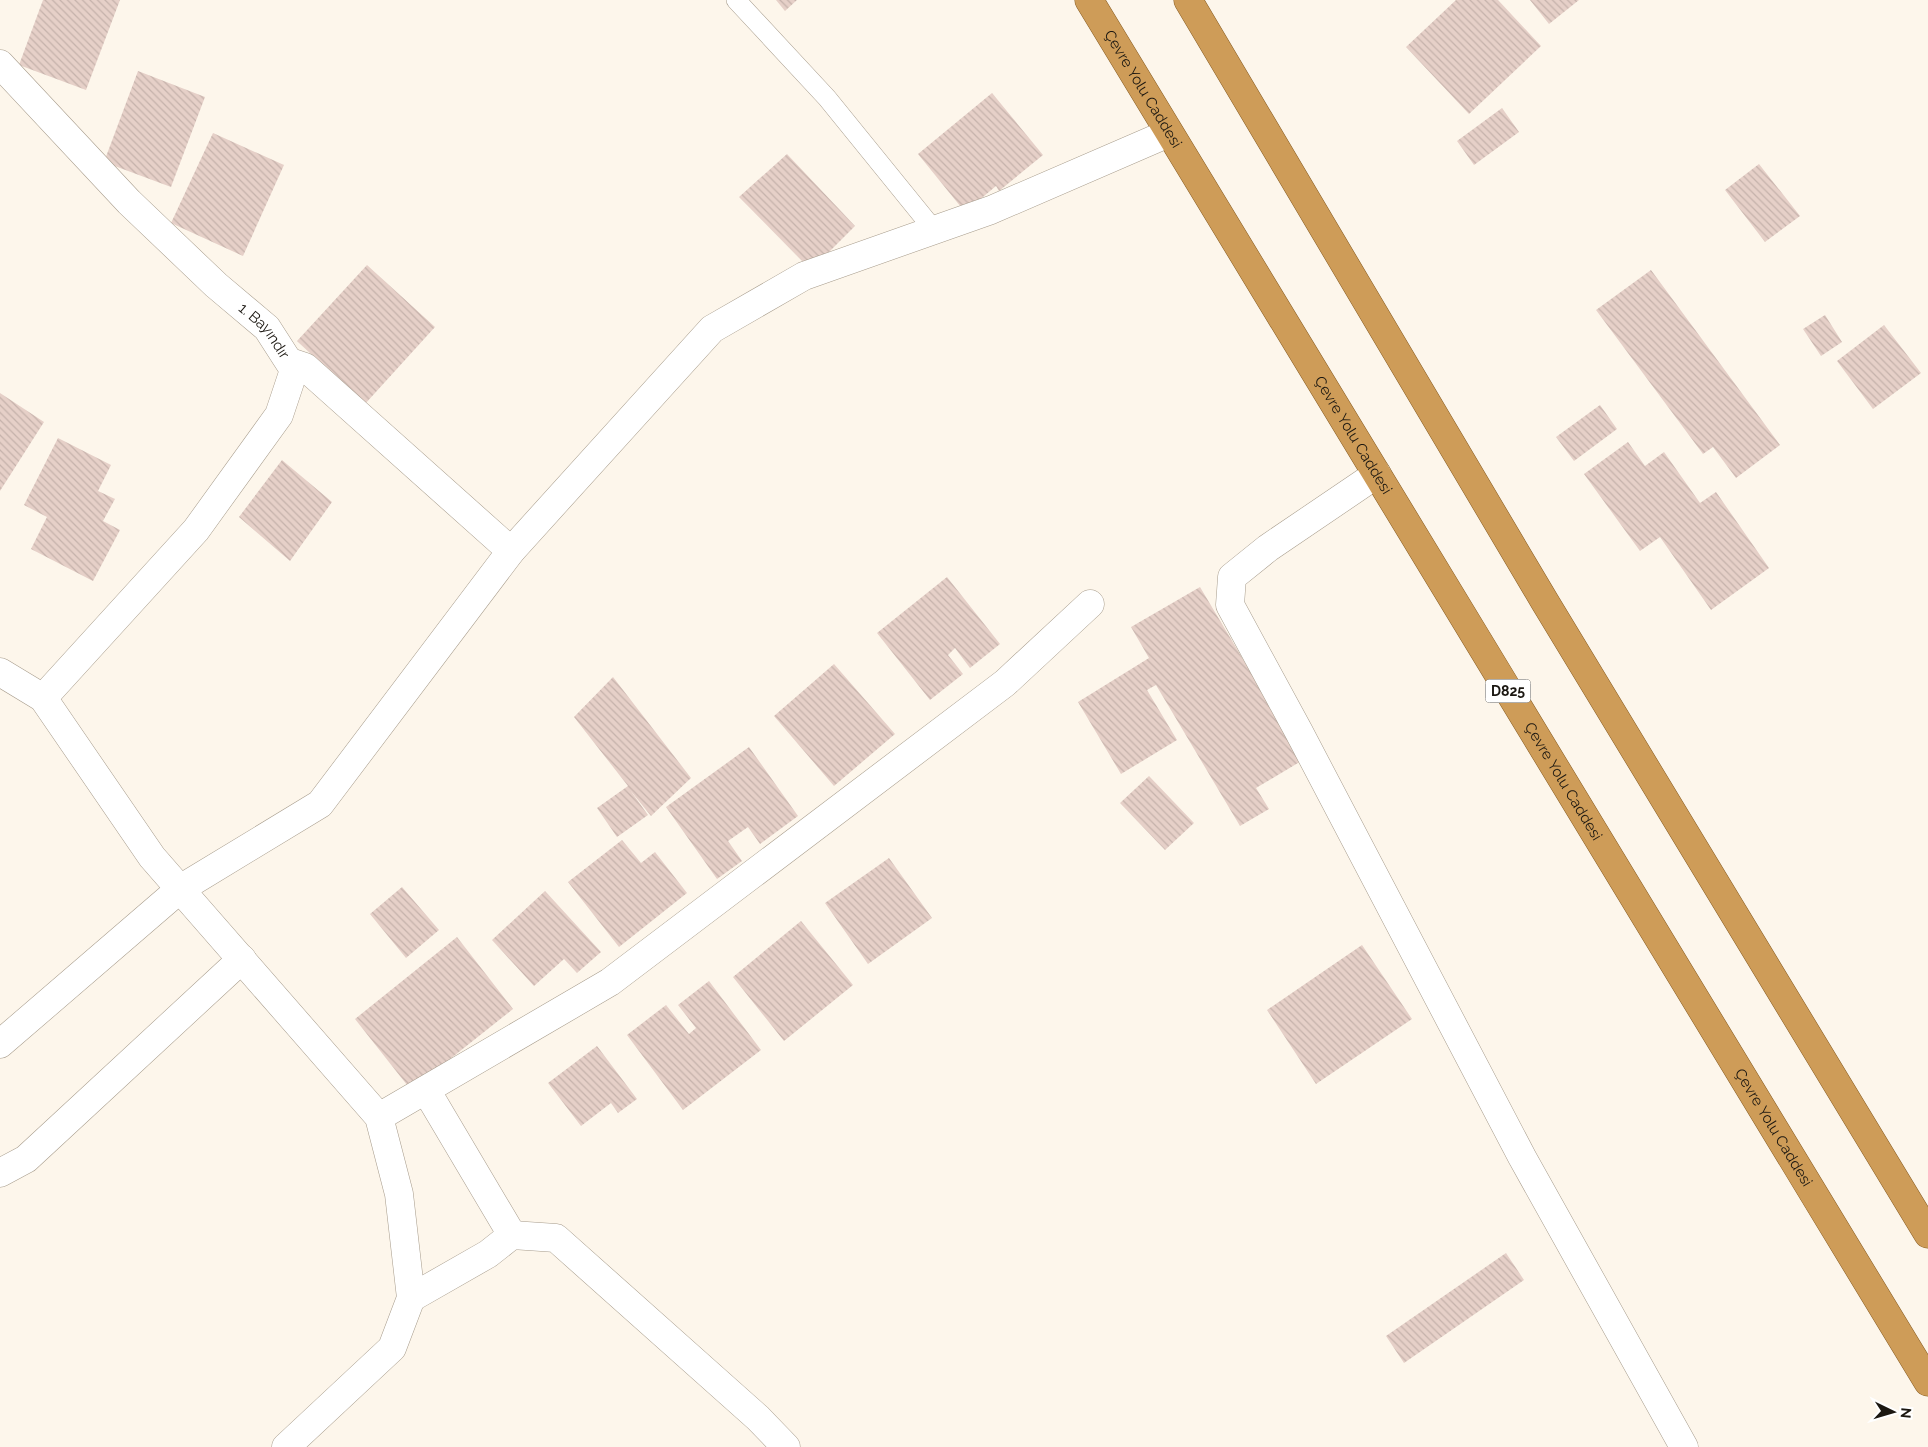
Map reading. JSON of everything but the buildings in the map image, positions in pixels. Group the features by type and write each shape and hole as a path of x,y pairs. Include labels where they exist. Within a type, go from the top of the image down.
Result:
{"highway":[{"name":"Çevre Yolu Caddesi","path":"1089,0 1928,1382"},
{"path":"1188,0 1545,602 1928,1234"}],"street":[{"name":"1. Bayındır","path":"0,64 129,202 216,284 267,328 294,370 279,416 196,530 43,698"},
{"path":"0,1044 180,889 320,804 512,551 712,329 804,276 991,210 1170,133"},
{"path":"290,362 305,366 512,551"},
{"path":"1377,474 1268,548 1232,577 1230,605 1304,740 1522,1157 1684,1447"},
{"path":"379,1117 610,982 1005,684 1090,604"},
{"path":"0,672 43,698 152,858 379,1117 399,1194 411,1298 392,1348 286,1447"},
{"path":"0,1173 26,1159 242,959"},
{"path":"426,1090 512,1235"},
{"path":"411,1298 488,1254 512,1235 556,1238 758,1418 786,1447"}],"lane":[{"path":"736,0 827,98 934,230"}]}
